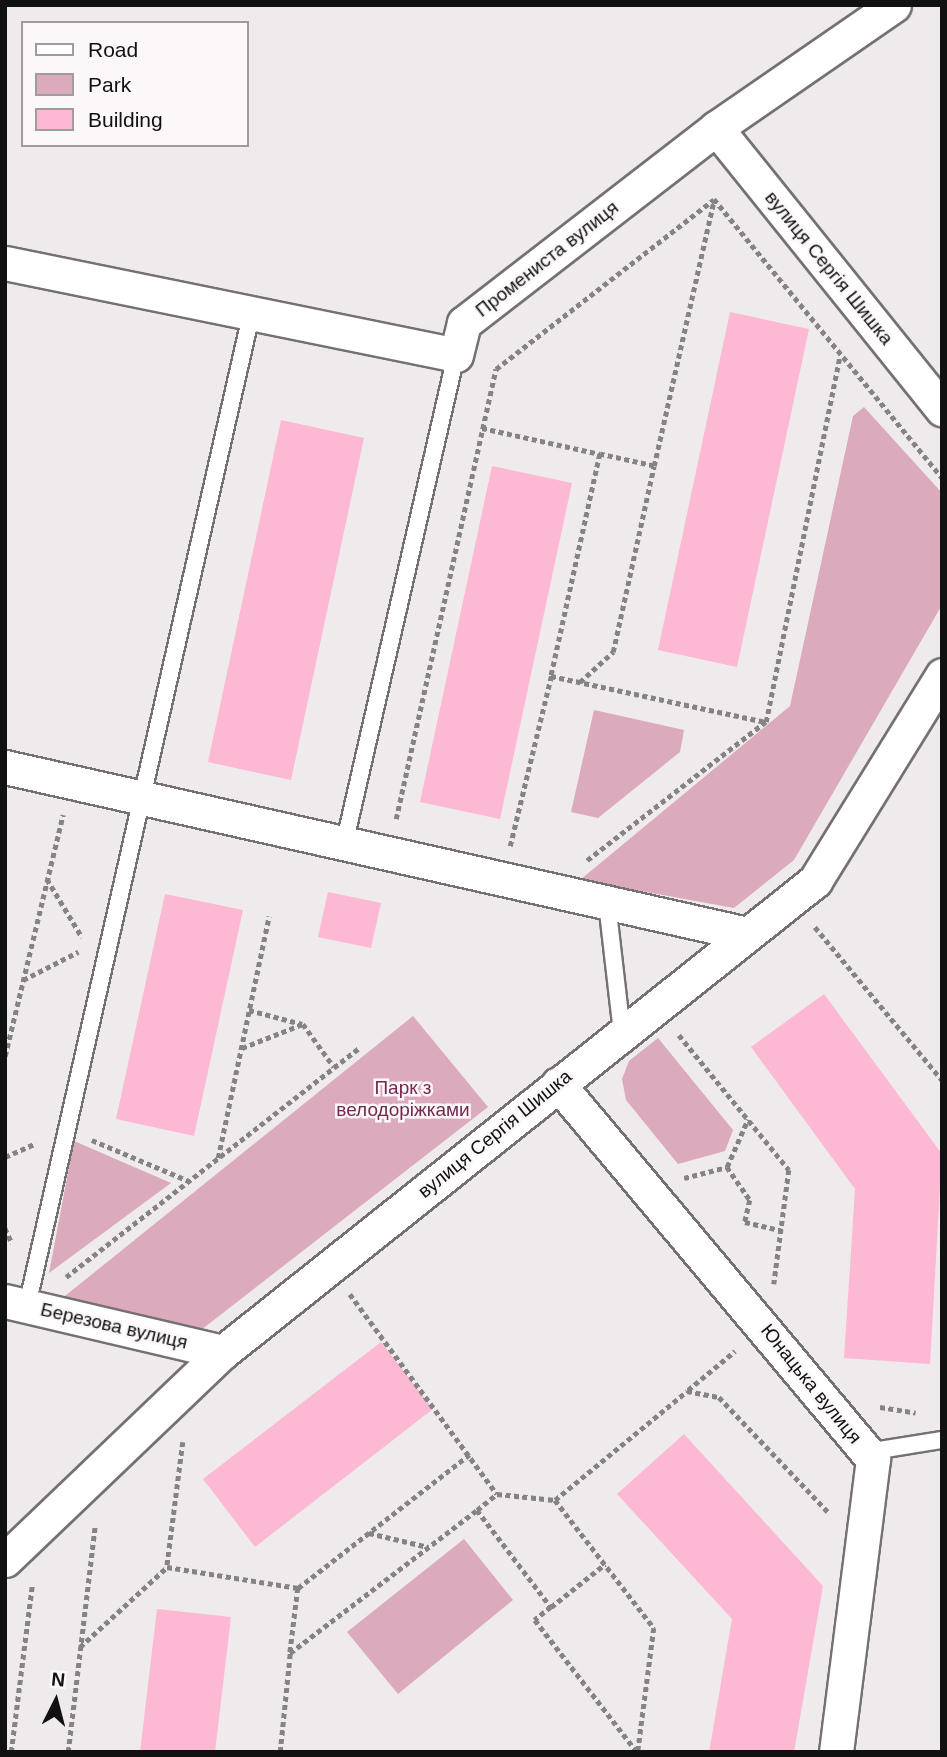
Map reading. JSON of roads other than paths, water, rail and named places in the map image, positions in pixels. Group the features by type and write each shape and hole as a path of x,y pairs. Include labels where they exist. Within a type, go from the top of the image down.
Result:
{"street":[{"name":"Промениста вулиця","path":"456,355 464,323 716,128 894,5"},
{"name":"вулиця Сергія Шишка","path":"716,128 942,409"},
{"path":"5,263 456,355"},
{"name":"вулиця Сергія Шишка","path":"20,1565 223,1352 815,881 942,675"},
{"path":"5,767 747,934"},
{"name":"Юнацька вулиця","path":"558,1084 873,1459 836,1752"},
{"name":"Березова вулиця","path":"16,1304 223,1352"}],"lane":[{"path":"16,1304 66,1129 138,798 251,315"},
{"path":"344,845 456,355"},
{"path":"607,903 622,1033"},
{"path":"867,1452 942,1440"}],"park label":[{"name":"Парк з велодоріжками","path":"403,1099"}]}
